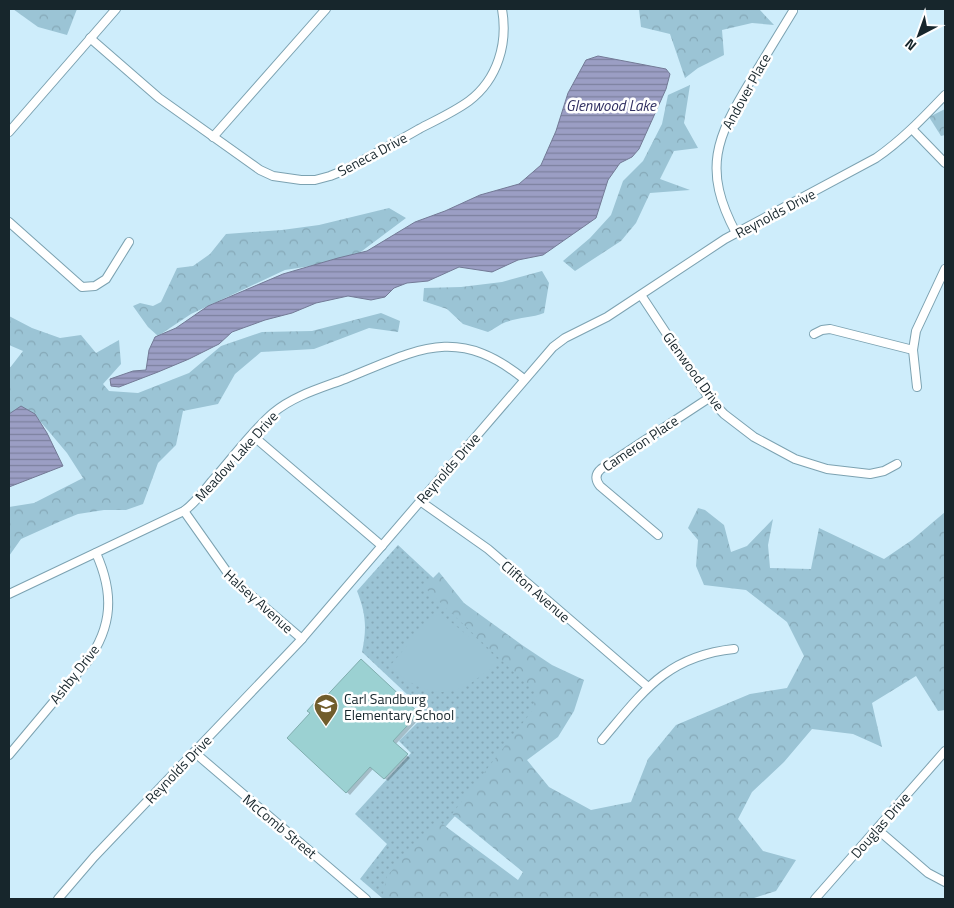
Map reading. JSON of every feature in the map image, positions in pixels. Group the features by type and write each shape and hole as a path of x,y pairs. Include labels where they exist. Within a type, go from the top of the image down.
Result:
{"street":[{"path":"9,132 116,9"},
{"path":"213,137 326,9"},
{"name":"Seneca Drive","path":"90,38 159,98 260,170 287,179 315,180 345,170 457,109 480,91 489,80 501,54 504,25 502,9"},
{"name":"Andover Place","path":"736,233 723,206 719,191 717,160 719,144 731,114 793,11"},
{"name":"Reynolds Drive","path":"58,899 94,857 302,639 553,347 565,338 607,317 736,233 876,158 894,146 945,95"},
{"path":"912,129 945,163"},
{"path":"9,222 82,287 95,286 106,279 129,242"},
{"path":"917,387 913,350 916,331 945,272"},
{"name":"Glenwood Drive","path":"641,295 709,398 739,426 754,437 802,462 827,469 870,474 884,471 896,464"},
{"path":"814,334 830,329 913,350"},
{"name":"Meadow Lake Drive","path":"9,594 184,511 197,499 274,412 288,403 390,360 426,348 455,346 485,353 500,360 524,379"},
{"name":"Cameron Place","path":"658,535 600,486 596,478 597,473 600,469 709,398"},
{"path":"252,435 382,546"},
{"name":"Clifton Avenue","path":"420,501 488,549 648,687"},
{"name":"Halsey Avenue","path":"184,511 232,579 302,639"},
{"name":"Ashby Drive","path":"9,755 96,650 107,622 109,595 106,579 96,553"},
{"path":"602,740 648,687 667,671 693,657 734,649"},
{"name":"Douglas Drive","path":"815,899 945,751"},
{"name":"McComb Street","path":"194,752 366,899"},
{"path":"877,828 928,873 945,882"}],"green space":[{"path":"13,9 77,9 67,35 38,27"},
{"path":"639,9 759,9 774,25 752,23 722,30 724,55 698,68 685,78 670,34 641,27"},
{"path":"690,85 684,123 698,148 674,151 660,179 690,190 650,193 636,223 621,241 575,271 563,261 590,238 611,215 623,181 643,161 662,124 668,95"},
{"path":"945,109 945,135 941,136 929,117"},
{"path":"389,208 406,218 350,260 285,270 191,314 158,336 148,327 133,306 140,303 153,306 161,302 177,268 193,266 210,254 226,234 319,225"},
{"path":"542,271 549,283 544,313 506,322 488,332 463,324 447,309 423,301 424,288 461,287 502,282"},
{"path":"381,313 400,321 398,332 369,328 314,349 261,352 235,374 218,404 183,411 176,445 158,463 143,504 126,510 104,510 78,514 21,539 9,556 9,507 34,503 83,478 67,453 34,414 9,416 9,369 23,351 9,345 9,316 32,328 60,338 81,335 96,353 119,340 121,364 103,384 109,391 138,393 189,373 221,346 262,332 312,331"},
{"path":"698,508 705,510 724,525 731,552 747,546 773,519 768,545 770,568 811,569 819,528 884,559 912,540 945,512 945,710 938,711 916,676 872,703 882,747 853,734 812,729 784,762 752,792 738,819 763,851 796,860 776,891 751,899 382,898 387,876 437,820 518,880 523,872 452,814 532,711 537,694 424,587 439,572 464,603 552,665 584,680 574,711 558,737 527,760 549,787 591,810 631,802 648,759 676,725 750,694 787,688 804,656 787,622 746,590 704,585 696,566 698,540 688,528"},
{"path":"398,545 561,697 382,898 360,879 387,844 355,814 411,753 399,741 427,713 362,652 365,621 357,591"},
{"path":"441,614 498,660 489,670 460,689 438,692 428,690 408,681 389,667 432,616"}],"water":[{"name":"Glenwood Lake","path":"598,56 666,69 670,74 666,89 639,149 632,157 620,163 608,180 596,218 543,255 518,260 492,272 459,267 428,281 407,283 394,288 385,297 371,300 348,296 316,303 292,313 232,332 219,344 158,372 119,387 111,386 110,379 133,371 146,370 149,350 155,337 176,328 208,306 283,274 367,251 415,222 480,195 519,184 541,165 556,131 568,93 586,60"},
{"path":"21,406 35,414 47,433 63,466 9,487 9,414"}],"building":[{"path":"361,659 419,713 393,741 408,754 384,779 370,767 346,793 287,738 310,713 307,711 315,702 318,705"}],"place":[{"name":"Carl Sandburg Elementary School","path":"326,727"}]}
